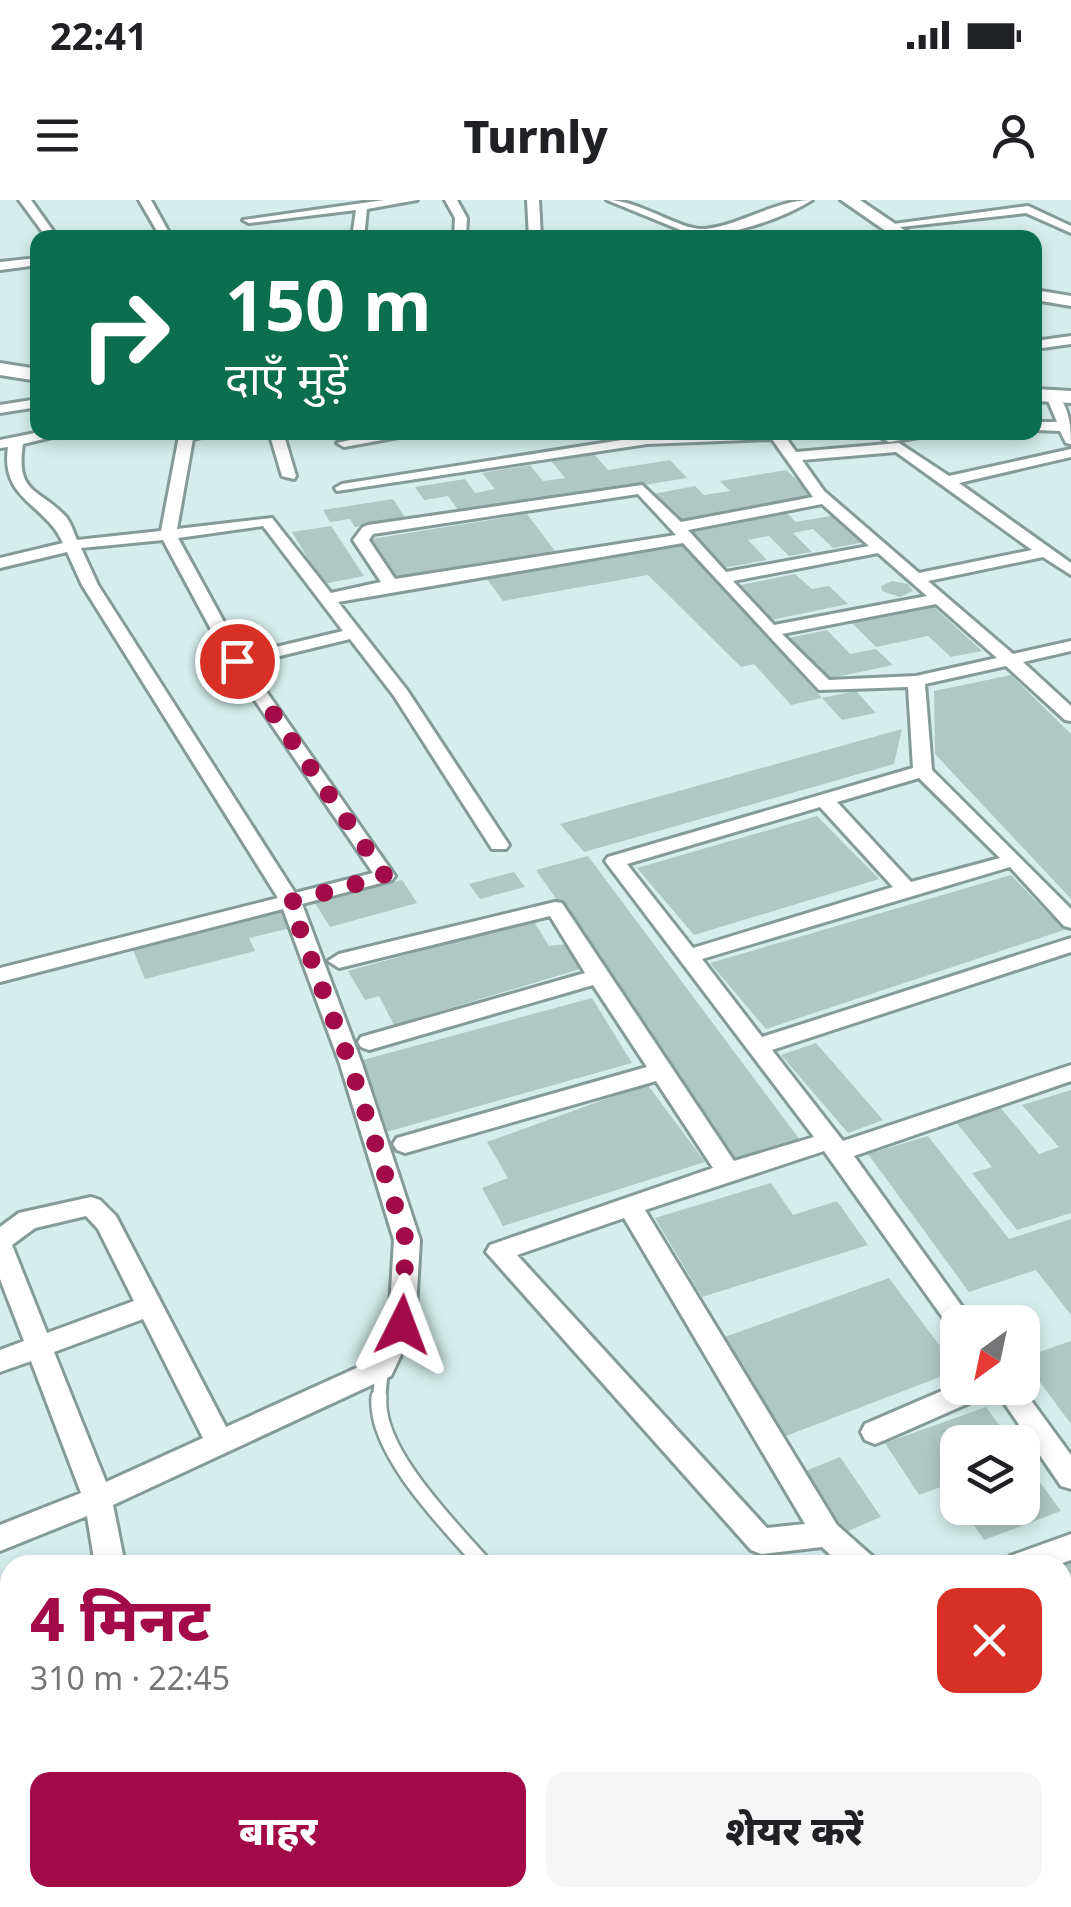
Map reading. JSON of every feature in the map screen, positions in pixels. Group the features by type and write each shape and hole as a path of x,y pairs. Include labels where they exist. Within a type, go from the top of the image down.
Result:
{"street":[{"path":"31,200 48,230"},
{"path":"144,200 162,230"},
{"path":"249,220 291,220 412,200"},
{"path":"450,200 461,218 460,230"},
{"path":"533,200 535,230"},
{"path":"613,200 692,230"},
{"path":"627,205 646,200"},
{"path":"712,230 754,220 806,200"},
{"path":"849,200 899,230"},
{"path":"359,230 362,206"},
{"path":"910,230 975,214 1028,209 1071,230"},
{"path":"975,214 1007,230"},
{"path":"0,266 30,262"},
{"path":"1042,296 1071,302"},
{"path":"1042,345 1071,340"},
{"path":"4,372 30,374"},
{"path":"1053,396 1068,433"},
{"path":"0,409 30,403"},
{"path":"1042,427 1068,433"},
{"path":"0,975 385,876 237,661 168,536 185,440"},
{"path":"278,440 289,476"},
{"path":"344,443 365,440"},
{"path":"342,488 647,440"},
{"path":"779,440 825,499 1071,716"},
{"path":"792,457 885,440"},
{"path":"891,440 1071,570"},
{"path":"0,1538 222,1445 382,1368 402,1325 406,1240 350,1064 290,902 90,585 60,520 8,477 12,467 8,442"},
{"path":"946,481 1071,452"},
{"path":"391,586 361,540 368,530 642,489 825,686 916,681 1071,646"},
{"path":"327,598 682,532 825,499"},
{"path":"0,563 72,546 267,521 401,694 499,844"},
{"path":"722,578 881,548"},
{"path":"917,578 1044,552"},
{"path":"770,631 939,598"},
{"path":"237,661 354,633"},
{"path":"916,681 923,771 1071,921"},
{"path":"923,771 615,861 833,1146 948,1305"},
{"path":"822,798 907,890"},
{"path":"689,956 1014,860"},
{"path":"339,960 555,908 728,1172"},
{"path":"758,1046 1071,945"},
{"path":"368,1042 598,976"},
{"path":"405,1144 662,1071"},
{"path":"826,1534 762,1541 500,1252 728,1172 833,1146 1071,1073"},
{"path":"108,1555 98,1499 0,1243 28,1220 91,1206 107,1223 222,1445"},
{"path":"630,1206 826,1534 850,1555"},
{"path":"0,1361 150,1306"},
{"path":"876,1432 940,1404"},
{"path":"1019,1405 1071,1478"}],"lane":[{"path":"382,1368 378,1410 411,1482 475,1555"}],"building":[{"path":"594,454 608,470 670,460 687,478 462,515 448,496 424,500 415,487 465,479 475,493 495,489 482,473 530,465 543,481 565,478 551,461"},
{"path":"786,470 816,497 679,522 653,494 695,486 704,495 730,491 720,481"},
{"path":"393,499 406,519 355,527 350,519 330,522 323,510"},
{"path":"786,512 796,522 836,515 865,542 833,548 813,529 793,533 812,552 789,556 769,536 748,540 767,560 723,568 687,529"},
{"path":"527,514 555,551 394,578 371,539"},
{"path":"331,526 364,576 323,584 292,532"},
{"path":"683,544 822,698 791,705 754,664 741,667 648,575 503,601 487,579"},
{"path":"795,574 812,589 829,586 848,604 771,620 736,586"},
{"path":"892,581 908,584 913,591 900,597 882,591 881,586"},
{"path":"934,607 982,651 951,657 928,636 876,647 852,623"},
{"path":"827,630 850,654 876,649 893,665 827,679 789,638"},
{"path":"1011,675 1071,734 1071,899 935,754 934,691"},
{"path":"856,691 876,713 842,720 822,698"},
{"path":"902,729 894,764 584,852 560,824"},
{"path":"817,816 879,879 694,935 637,868"},
{"path":"588,856 800,1140 737,1160 536,870"},
{"path":"514,872 525,887 480,899 469,884"},
{"path":"1011,875 1064,930 766,1029 710,963"},
{"path":"402,880 417,903 330,927 315,903"},
{"path":"281,909 291,928 249,938 255,951 145,979 132,948"},
{"path":"533,920 549,946 566,944 580,969 394,1025 379,996 365,1000 348,971"},
{"path":"592,998 632,1063 386,1132 363,1060"},
{"path":"816,1043 883,1120 848,1133 781,1055"},
{"path":"647,1084 705,1162 503,1226 482,1188 508,1178 487,1142"},
{"path":"1071,1090 1071,1213 1017,1230 972,1173 992,1167 955,1121 1000,1107 1039,1154 1059,1147 1022,1105"},
{"path":"928,1136 1009,1239 1071,1219 1071,1315 1036,1270 969,1292 868,1154"},
{"path":"771,1183 793,1215 837,1201 868,1245 702,1297 655,1218"},
{"path":"889,1278 940,1346 940,1377 786,1436 722,1338"},
{"path":"1071,1341 1071,1424 1040,1382 1040,1352"},
{"path":"986,1407 999,1425 940,1425 940,1487 919,1495 885,1443"},
{"path":"840,1457 881,1517 843,1533 803,1472"},
{"path":"1040,1482 1061,1511 1040,1519"},
{"path":"974,1525 1024,1525 984,1540"}],"route":[{"path":"237,661 385,876 290,902 350,1064 406,1240 402,1325"}]}
